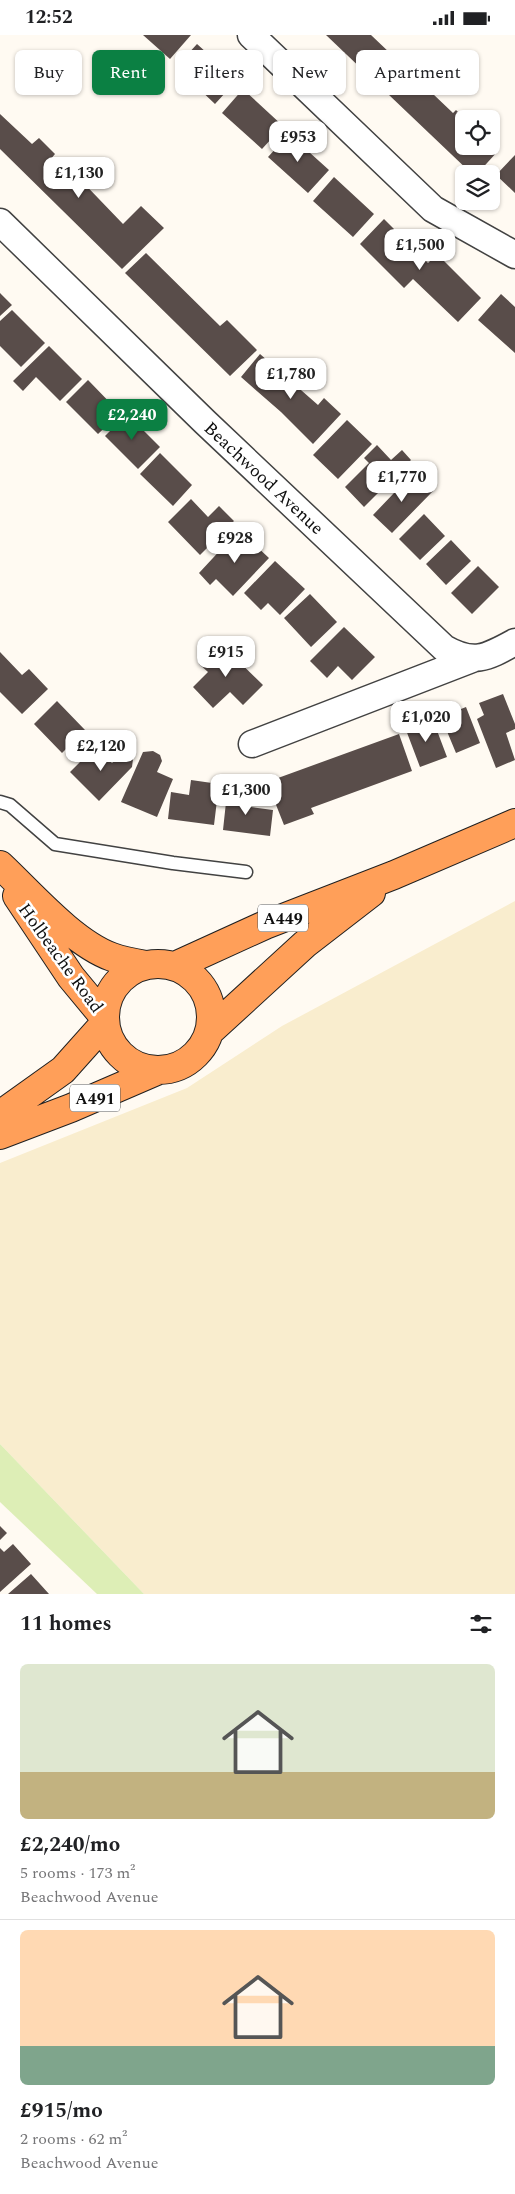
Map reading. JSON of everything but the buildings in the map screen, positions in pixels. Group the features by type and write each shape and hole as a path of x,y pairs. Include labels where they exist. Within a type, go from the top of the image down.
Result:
{"highway":[{"name":"A449","path":"175,966 265,925 394,875 515,823"},
{"name":"Holbeache Road","path":"0,865 65,926 93,948 111,957 146,965"},
{"name":"Holbeache Road","path":"0,872 71,977 105,1021"},
{"name":"A449","path":"208,1032 306,944 394,875"},
{"path":"160,963 175,966 192,977 204,993 210,1012 208,1032 198,1051 181,1065 159,1070 144,1068 129,1062 117,1052 105,1021 109,995 118,981 146,965 160,963"},
{"name":"A491","path":"0,1115 64,1070 105,1021"},
{"name":"A491","path":"0,1135 63,1111 159,1070"}],"street":[{"path":"251,35 433,209 515,255"},
{"name":"Beachwood Avenue","path":"0,222 205,422 444,648 460,657 472,659"},
{"path":"252,744 472,659 497,652 515,642"}],"lane":[{"path":"0,802 10,805 55,844 173,863 246,872"}],"shaded area":[{"path":"515,901 515,1594 144,1594 0,1444 0,1163 187,1088 282,1026"}],"green space":[{"path":"0,1444 144,1594 97,1594 0,1502"}]}
